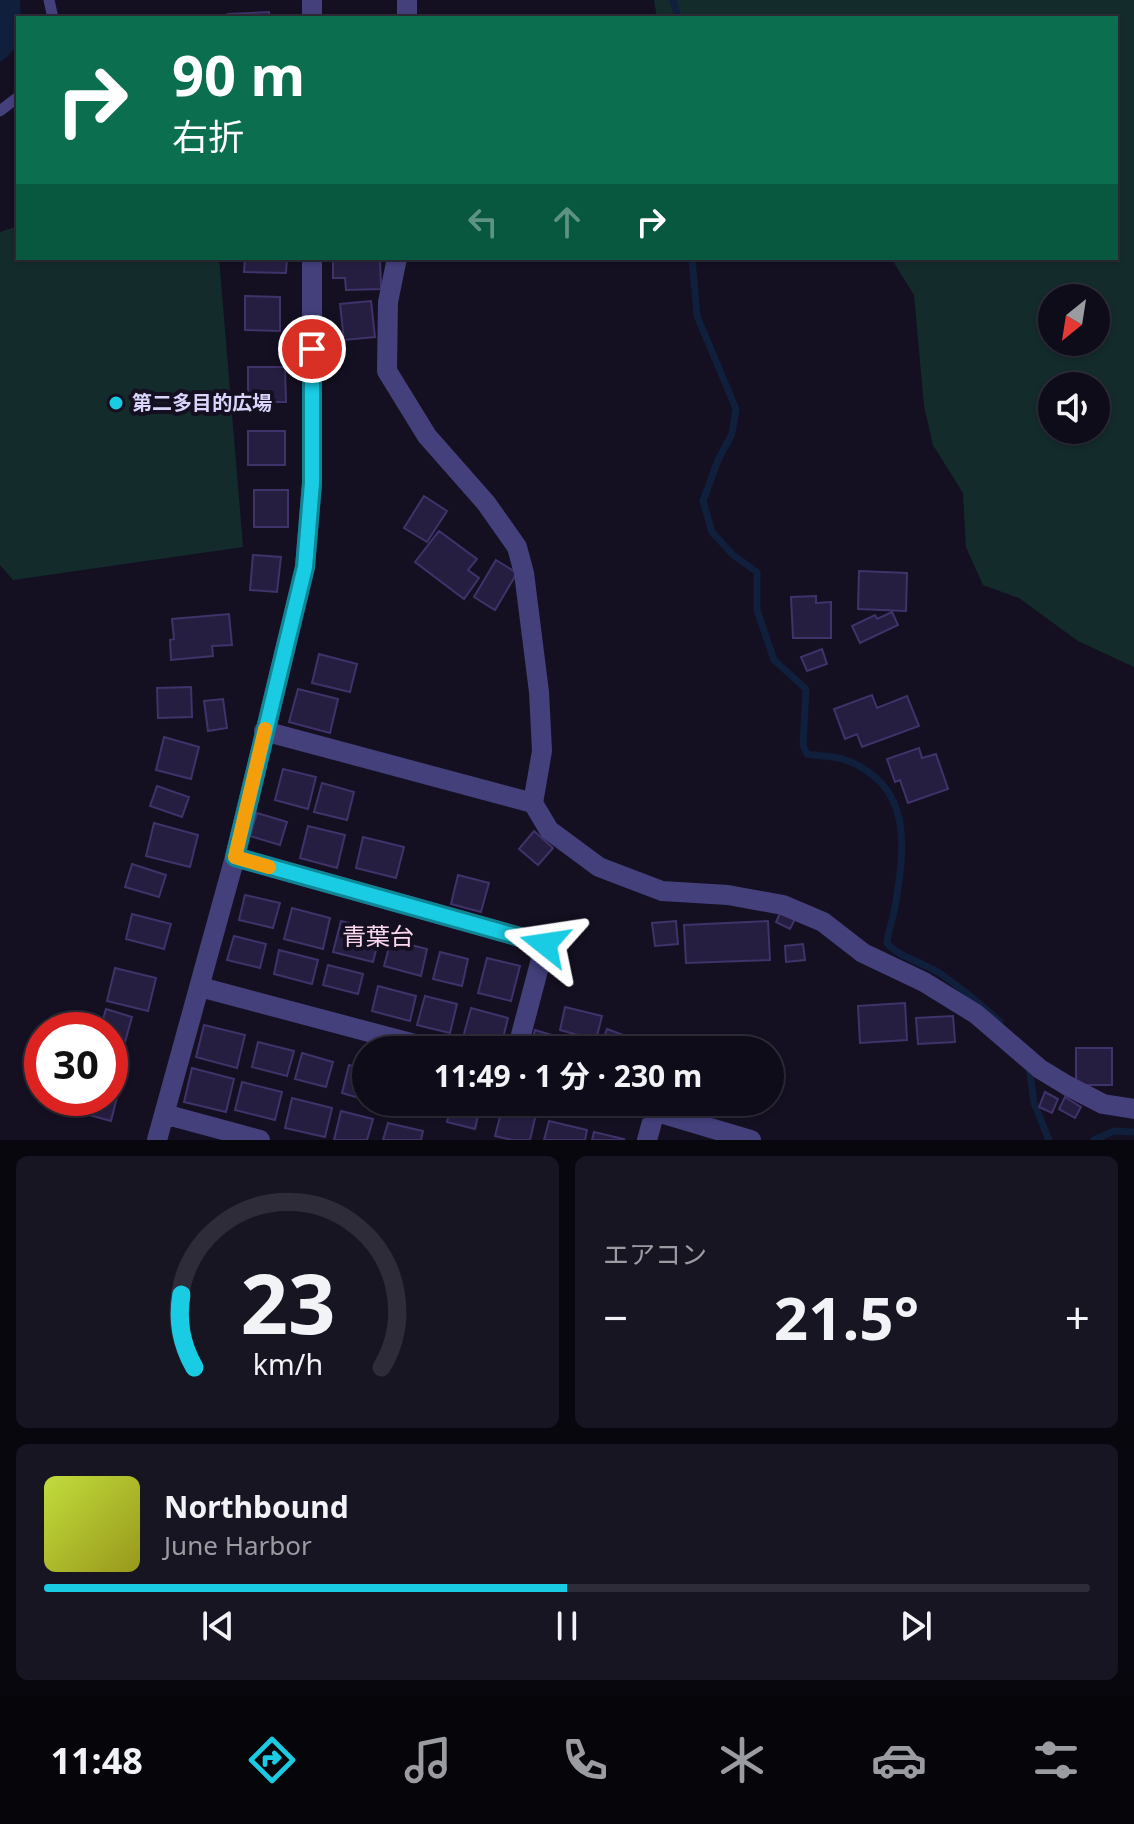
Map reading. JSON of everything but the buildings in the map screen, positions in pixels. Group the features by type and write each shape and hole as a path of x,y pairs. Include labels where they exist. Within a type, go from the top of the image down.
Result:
{"street":[{"path":"157,1140 235,857 305,567 312,483 312,260"},
{"path":"397,260 388,302 387,371 427,436 486,503 517,547 524,573 539,692 542,751 533,803 549,830 599,867 662,891 728,895 783,905 823,922 863,953 924,982 976,1014 1040,1069 1068,1086 1103,1104 1134,1109"},
{"path":"264,731 533,803"},
{"path":"235,857 545,944 521,1036"},
{"path":"200,987 384,1036"},
{"path":"164,1114 260,1140"},
{"path":"647,1140 654,1116"},
{"path":"672,1116 751,1140"}],"lane":[{"path":"0,111 16,99"}],"green space":[{"path":"654,0 1134,0 1134,667 1078,641 1019,598 983,585 966,547 963,493 933,445 924,406 914,295 892,260 1118,260 1118,16 657,16"},
{"name":"第二多目的広場","path":"16,227 16,260 219,260 243,547 13,580 0,565 0,232"}],"water":[{"path":"0,0 20,0 21,16 16,16 14,48 0,62"}],"waterway":[{"path":"673,0 677,16"},
{"path":"692,260 697,316 736,409 732,434 718,460 703,501 712,532 733,555 757,572 757,610 774,660 806,689 803,745 807,754 843,759 866,770 882,784 893,801 902,840 895,907 887,943 897,952 941,974 1000,1022"},
{"path":"1029,1066 1034,1103 1049,1140"},
{"path":"1094,1140 1114,1131 1134,1132"}],"slow traffic":[{"path":"265,729 235,857 269,867"}],"place":[{"name":"第二多目的広場","path":"116,403"}],"district":[{"name":"青葉台","path":"378,937"}],"route":[{"path":"312,349 312,483 305,567 235,857 545,944"}]}
